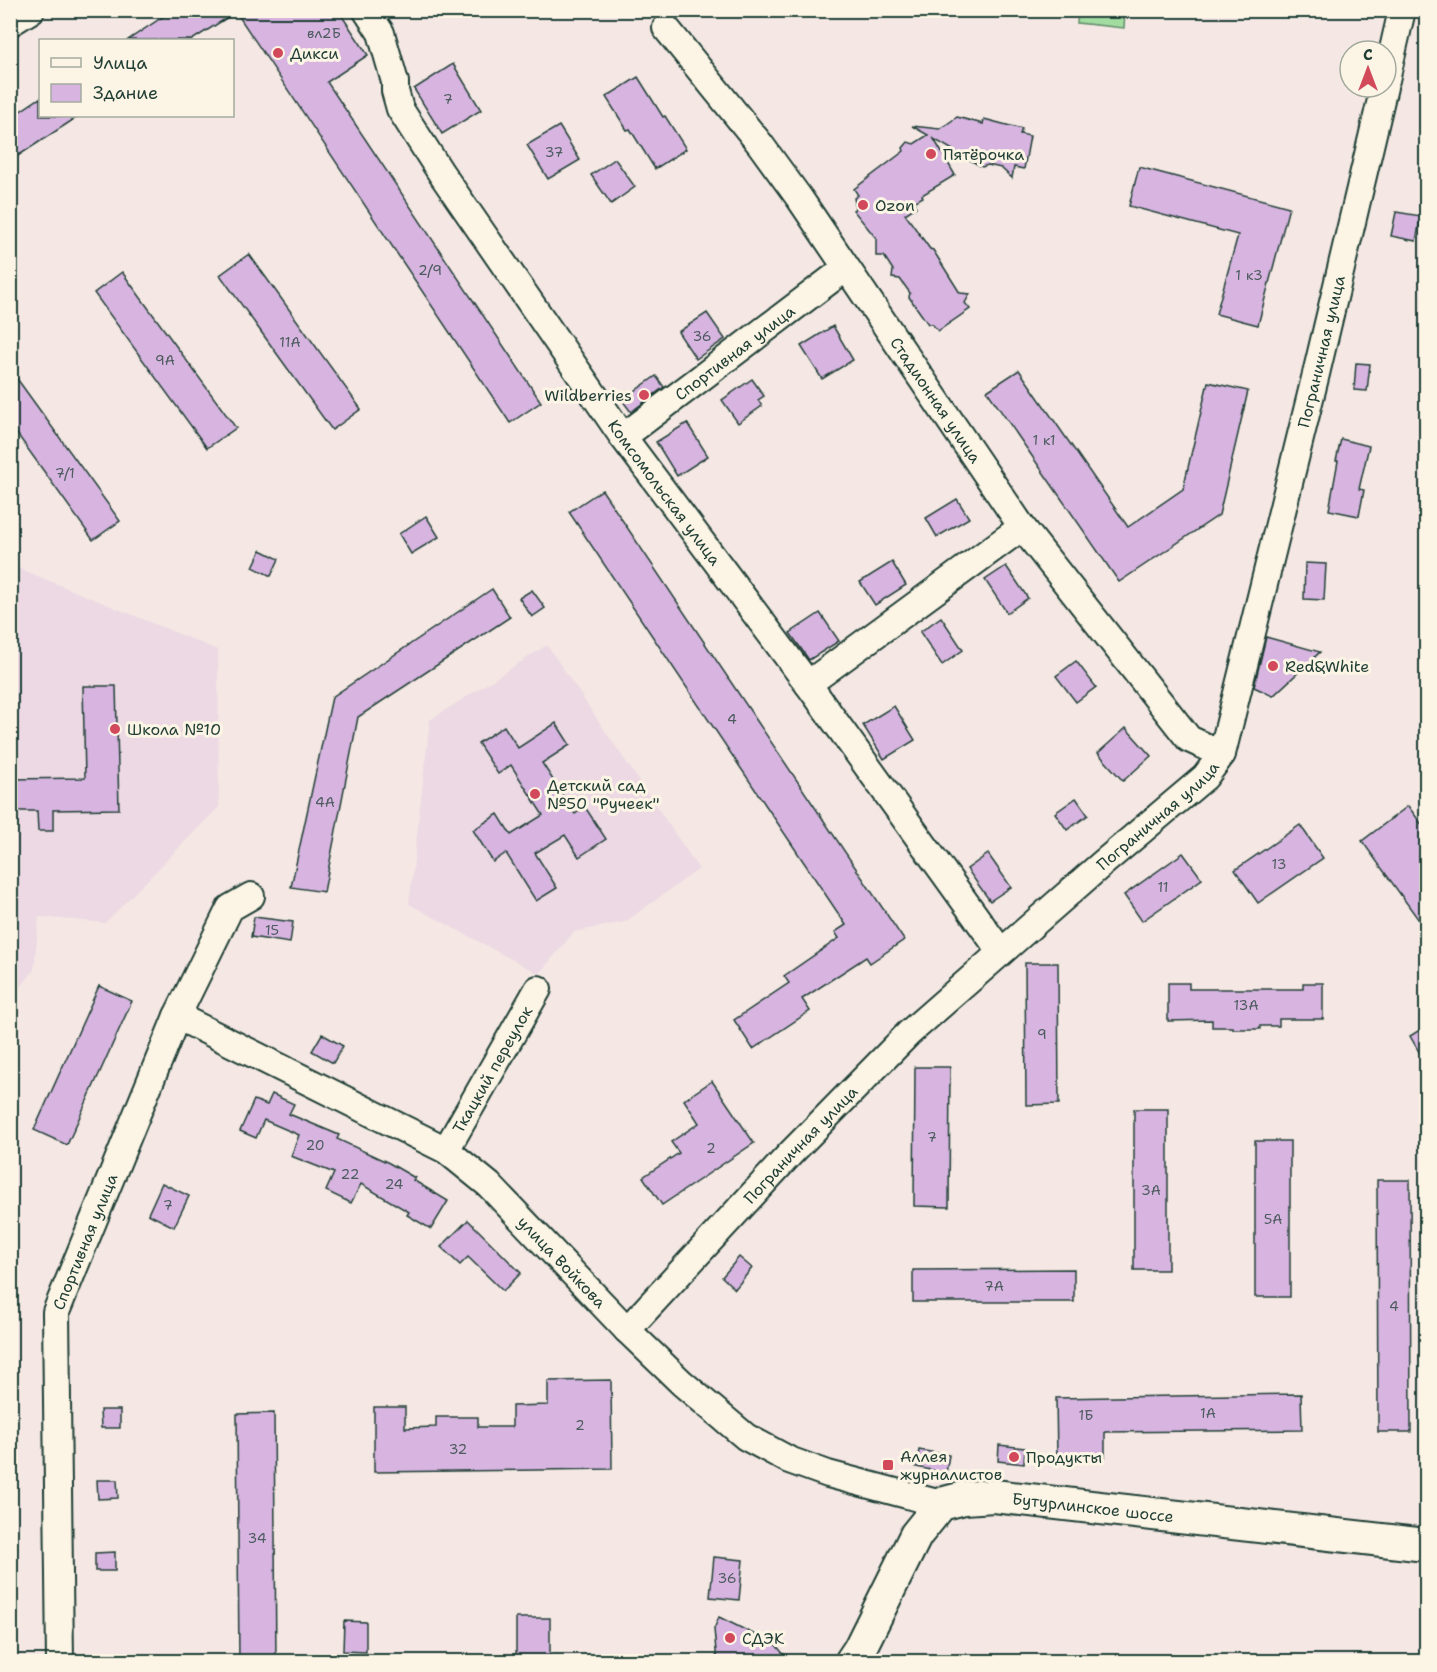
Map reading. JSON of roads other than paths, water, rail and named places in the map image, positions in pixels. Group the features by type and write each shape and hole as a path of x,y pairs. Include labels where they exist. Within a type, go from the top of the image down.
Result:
{"main road":[{"name":"Бутурлинское шоссе","path":"941,1504 964,1498 994,1496 1426,1545"},
{"path":"851,1662 916,1535 941,1504"}],"street":[{"path":"10,23 31,10"},
{"name":"Комсомольская улица","path":"366,10 381,33 400,109 448,183 623,437 808,684 1001,952"},
{"path":"1395,39 1402,10"},
{"name":"Стадионная улица","path":"666,28 760,144 925,381 1022,527 1189,739 1222,754"},
{"name":"Пограничная улица","path":"627,1330 791,1153 909,1033 1205,777 1222,754 1381,99"},
{"name":"Спортивная улица","path":"623,437 846,268"},
{"path":"808,684 1022,527"},
{"name":"Спортивная улица","path":"60,1662 56,1312 177,1016 230,908 251,896"},
{"name":"Ткацкий переулок","path":"446,1150 538,989"},
{"name":"улица Войкова","path":"177,1016 446,1150 489,1185 627,1330 682,1383 746,1437 789,1460 828,1474 941,1504"}],"place":[{"name":"Дикси","path":"278,53"},
{"name":"Пятёрочка","path":"931,154"},
{"name":"Ozon","path":"863,205"},
{"name":"Wildberries","path":"644,395"},
{"name":"Red&White","path":"1273,666"},
{"name":"Школа №10","path":"115,729"},
{"name":"Детский сад №50 \"Ручеек\"","path":"535,794"},
{"name":"Продукты","path":"1014,1457"},
{"name":"Аллея журналистов","path":"888,1465"},
{"name":"СДЭК","path":"730,1638"}]}
